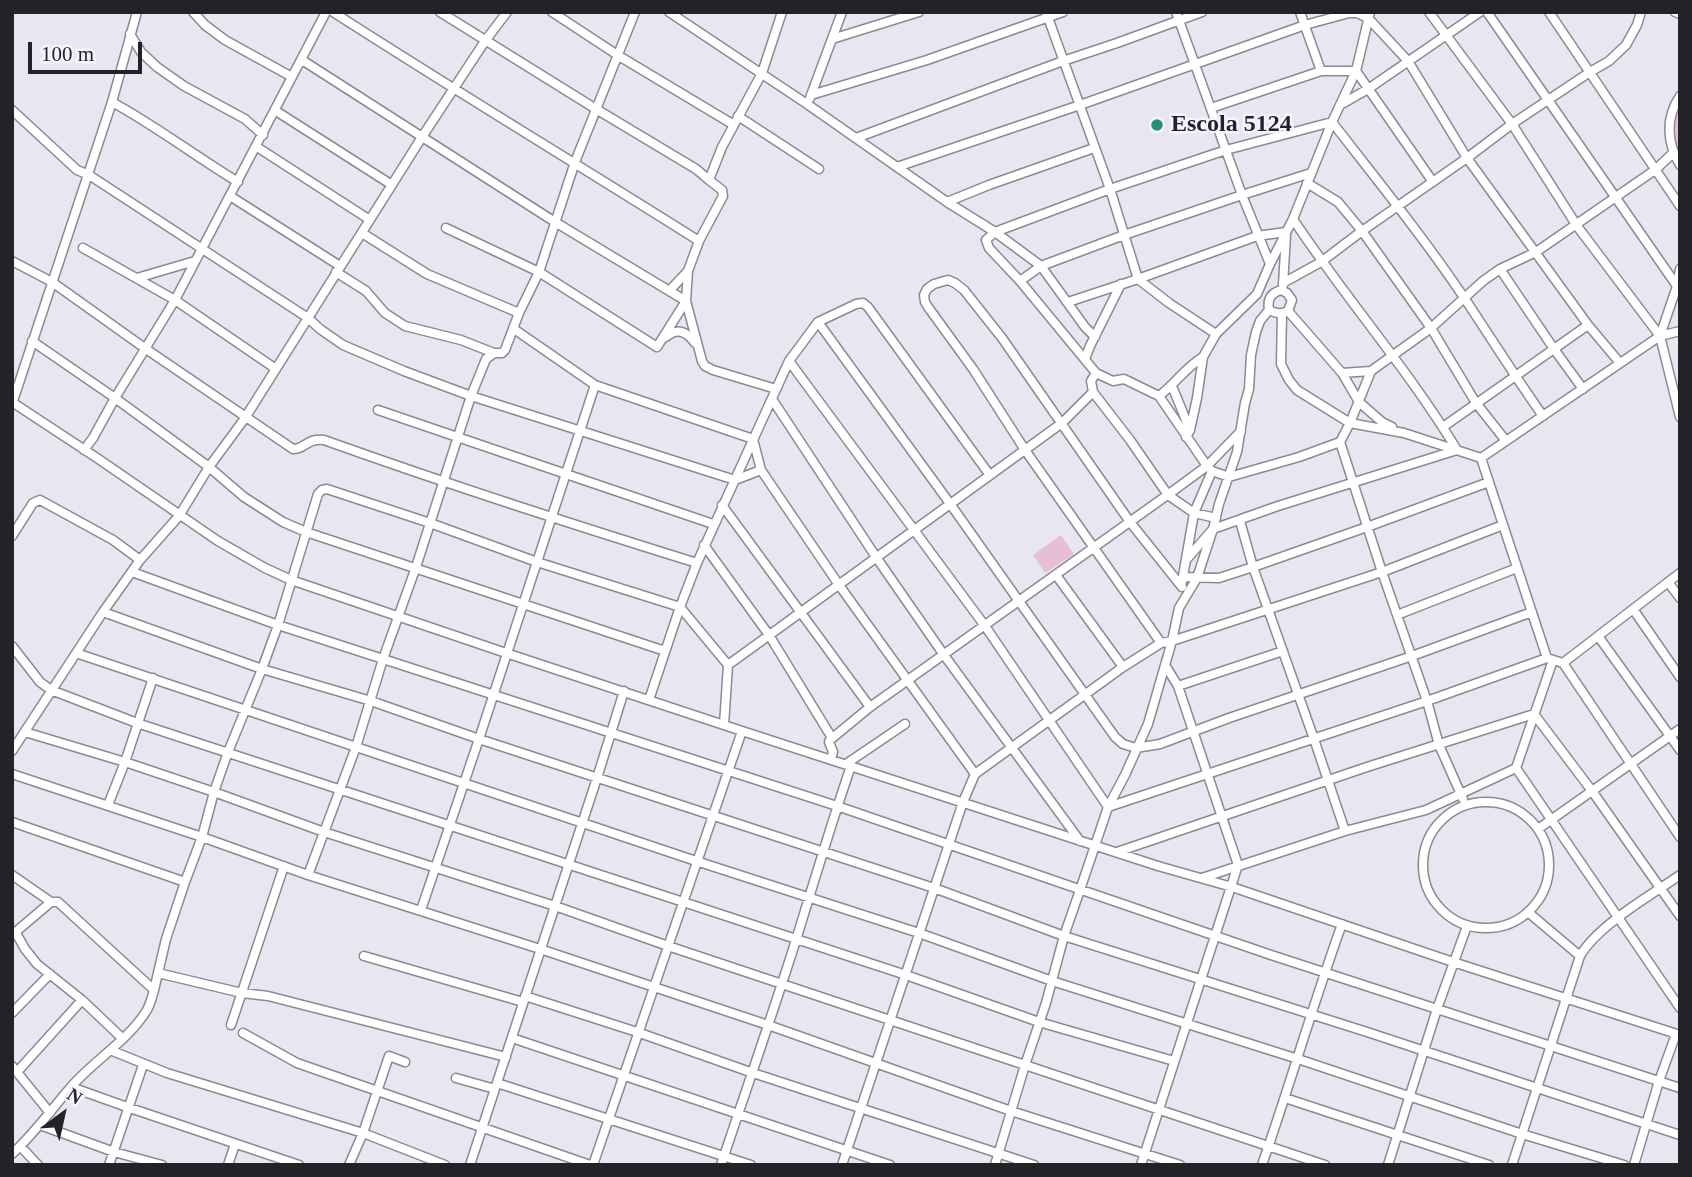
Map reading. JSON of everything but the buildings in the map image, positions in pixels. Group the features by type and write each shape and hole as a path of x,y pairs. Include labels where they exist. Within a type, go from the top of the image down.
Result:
{"street":[{"path":"137,12 89,175 12,403 218,541 291,580 742,731 1231,887 1678,1035 1659,1082 1634,1165"},
{"path":"193,12 225,40 292,77"},
{"path":"84,450 175,300 327,12"},
{"path":"333,12 699,241"},
{"path":"440,12 696,169 722,190 723,197 699,241 688,271 685,301 702,361"},
{"path":"12,751 103,612 140,560 179,516 209,467 245,418 422,136 507,12"},
{"path":"552,12 619,56 819,169"},
{"path":"308,875 356,747 471,396 486,359 494,353 506,350 519,313 539,272 575,162 635,12"},
{"path":"669,12 995,232 1041,266 1095,337"},
{"path":"709,180 722,147 762,73 782,12"},
{"path":"807,104 842,12"},
{"path":"832,39 919,12"},
{"path":"811,95 927,60 1047,15 1063,12"},
{"path":"856,138 1177,17 1202,12"},
{"path":"1300,12 1321,71"},
{"path":"1429,12 1512,124 1577,226 1660,335 1676,386 1680,417"},
{"path":"1340,105 1368,89 1480,12"},
{"path":"1487,12 1615,198 1679,285"},
{"path":"1549,12 1680,206"},
{"path":"1180,608 1197,578 1237,452 1249,389 1251,355 1260,321 1269,310 1269,298 1282,286 1321,262 1512,124 1609,61 1626,45 1641,12"},
{"path":"1675,12 1680,14"},
{"path":"897,167 1304,25 1349,13 1369,15 1408,61 1467,158 1588,324 1620,363"},
{"path":"1047,15 1110,189 1138,279 1216,334"},
{"path":"1188,433 1203,357 1216,334 1257,294 1293,219 1332,122 1356,71 1369,15"},
{"path":"1177,17 1257,236 1270,264"},
{"path":"130,34 141,52 157,67 184,86 245,119 263,135"},
{"path":"302,60 555,222 685,301"},
{"path":"1211,108 1321,71 1356,71"},
{"path":"1356,71 1433,182"},
{"path":"1680,96 1670,117 1669,135 1673,153 1680,165"},
{"path":"112,102 238,182"},
{"path":"12,110 77,170 89,175 308,318 342,345 471,396 735,480 761,470"},
{"path":"276,111 391,185"},
{"path":"1332,122 1226,150 1110,189 995,232 986,240 986,244 1096,373 1113,380 1124,379 1159,396 1188,433 1210,468 1228,477 1340,442 1371,371 1431,328 1483,281 1500,269 1536,253 1577,226 1655,170 1673,153"},
{"path":"1332,122 1398,206 1543,416"},
{"path":"257,147 370,220"},
{"path":"947,202 1094,148"},
{"path":"1020,281 1041,266 1311,173"},
{"path":"1307,183 1338,202 1362,231 1431,328 1476,403 1506,441"},
{"path":"230,196 338,269 366,291 385,313 405,326 461,340 494,353"},
{"path":"1293,219 1457,450"},
{"path":"446,228 539,272 657,346"},
{"path":"1068,302 1257,236 1286,232"},
{"path":"1286,232 1282,286 1292,300 1285,313 1281,364 1297,390 1350,423 1404,433 1481,458"},
{"path":"362,233 427,274 519,313"},
{"path":"83,247 175,300 276,369"},
{"path":"12,261 52,282 145,349 293,449 302,447 311,440 324,440 551,518 696,562"},
{"path":"137,278 195,261"},
{"path":"1500,269 1583,389"},
{"path":"1660,335 1679,285 1680,269"},
{"path":"670,290 688,271"},
{"path":"1161,643 925,302 923,295 933,284 948,280 964,290 1002,338 1130,522 1182,587"},
{"path":"1085,359 1121,284"},
{"path":"657,346 685,301"},
{"path":"649,700 696,562 789,361 818,322 856,304 863,303 868,307 989,474"},
{"path":"1269,310 1285,313 1342,373 1359,402 1382,422 1404,433"},
{"path":"818,322 1115,737 1123,744 1136,748 1160,744 1532,612"},
{"path":"1443,427 1588,324"},
{"path":"514,329 595,386 753,439"},
{"path":"657,346 668,334 683,331 695,343 705,366 776,389"},
{"path":"1481,458 1660,335 1680,331"},
{"path":"32,341 209,467 244,497 283,522 665,651"},
{"path":"1159,396 1172,386 1191,364 1203,357"},
{"path":"789,361 985,626 1108,807"},
{"path":"1342,373 1371,371"},
{"path":"1096,373 1091,382 1093,392 1168,495 1194,513 1216,518"},
{"path":"421,910 595,386"},
{"path":"1172,386 1188,433"},
{"path":"728,665 1062,423 1093,392"},
{"path":"772,399 944,655 1080,841"},
{"path":"378,411 713,524"},
{"path":"831,760 833,752 829,742 870,707 1210,468 1241,430"},
{"path":"753,439 761,470 839,585 975,774"},
{"path":"1340,442 1427,701 1439,745 1466,805"},
{"path":"1186,560 1213,529 1457,450"},
{"path":"1202,878 1345,831 1426,810 1516,768 1550,659 1481,458"},
{"path":"995,1165 1064,936 1108,807 1147,724 1165,666 1180,608 1194,513 1210,468"},
{"path":"1183,577 1219,578 1489,482"},
{"path":"12,1154 71,1087 123,1039 148,1008 166,939 202,837 214,792 278,625 318,494 322,490 327,489 537,562 680,607 728,665 724,725"},
{"path":"12,536 33,503 40,500 113,540 140,560"},
{"path":"722,505 870,707"},
{"path":"1240,521 1253,567 1345,831"},
{"path":"842,1165 963,802 975,774 1123,667 1161,643 1382,572 1503,525"},
{"path":"704,545 769,635 832,738"},
{"path":"1397,615 1517,568"},
{"path":"132,572 278,625 837,806 1214,936 1680,1088"},
{"path":"1563,663 1680,573"},
{"path":"1056,575 1123,667"},
{"path":"1668,582 1680,598"},
{"path":"1633,609 1680,677"},
{"path":"103,612 262,669 370,701 934,888 1064,936 1680,1135"},
{"path":"1598,636 1680,750"},
{"path":"12,646 40,682 51,690 137,723 568,863 1039,1022 1174,1061"},
{"path":"1178,686 1283,651"},
{"path":"76,653 696,862 919,933 1052,981 1624,1165"},
{"path":"1108,807 1550,659 1563,663 1680,837"},
{"path":"1140,1165 1238,865 1178,686 1165,666"},
{"path":"108,805 153,678"},
{"path":"470,1165 624,691"},
{"path":"1116,852 1534,714"},
{"path":"1534,714 1680,916"},
{"path":"721,1165 796,939 848,765 905,724"},
{"path":"1538,829 1680,729"},
{"path":"243,1033 297,1063 592,1165 742,731"},
{"path":"24,732 125,762 324,832 555,906 1325,1165"},
{"path":"1516,768 1680,1008"},
{"path":"12,774 308,875 653,987 1011,1111 1180,1165"},
{"path":"1498,803 1514,808 1538,829 1547,847 1550,866 1547,886 1529,913 1506,926 1486,929 1467,926 1449,917 1435,903 1426,885 1422,866 1425,846 1434,828 1448,814 1466,805 1498,803"},
{"path":"12,822 185,882"},
{"path":"231,1025 284,866"},
{"path":"12,874 51,902 63,905 154,990"},
{"path":"1513,1165 1580,956 1592,940 1618,918 1680,875"},
{"path":"51,902 14,934 31,957 123,1039"},
{"path":"1529,913 1580,956"},
{"path":"1262,1165 1342,924"},
{"path":"1388,1165 1437,1009 1467,926"},
{"path":"364,956 637,1032 1034,1165"},
{"path":"158,973 242,993 268,996 506,1057"},
{"path":"12,1013 50,974"},
{"path":"12,1084 17,1072 82,1000"},
{"path":"512,1038 890,1165"},
{"path":"110,1050 143,1065 363,1133 445,1165"},
{"path":"349,1165 363,1133 389,1056 405,1062"},
{"path":"109,1165 143,1065"},
{"path":"17,1072 50,1113"},
{"path":"456,1078 496,1086 609,1119 751,1165"},
{"path":"71,1087 299,1165"},
{"path":"1285,1098 1489,1165"},
{"path":"40,1125 114,1152 162,1165"},
{"path":"228,1165 235,1144"},
{"path":"20,1146 38,1165"}],"shaded area":[{"path":"1680,106 1680,154 1674,130"},
{"path":"1061,535 1074,554 1045,573 1033,555"}],"place":[{"name":"Escola 5124","path":"1157,125"}]}
